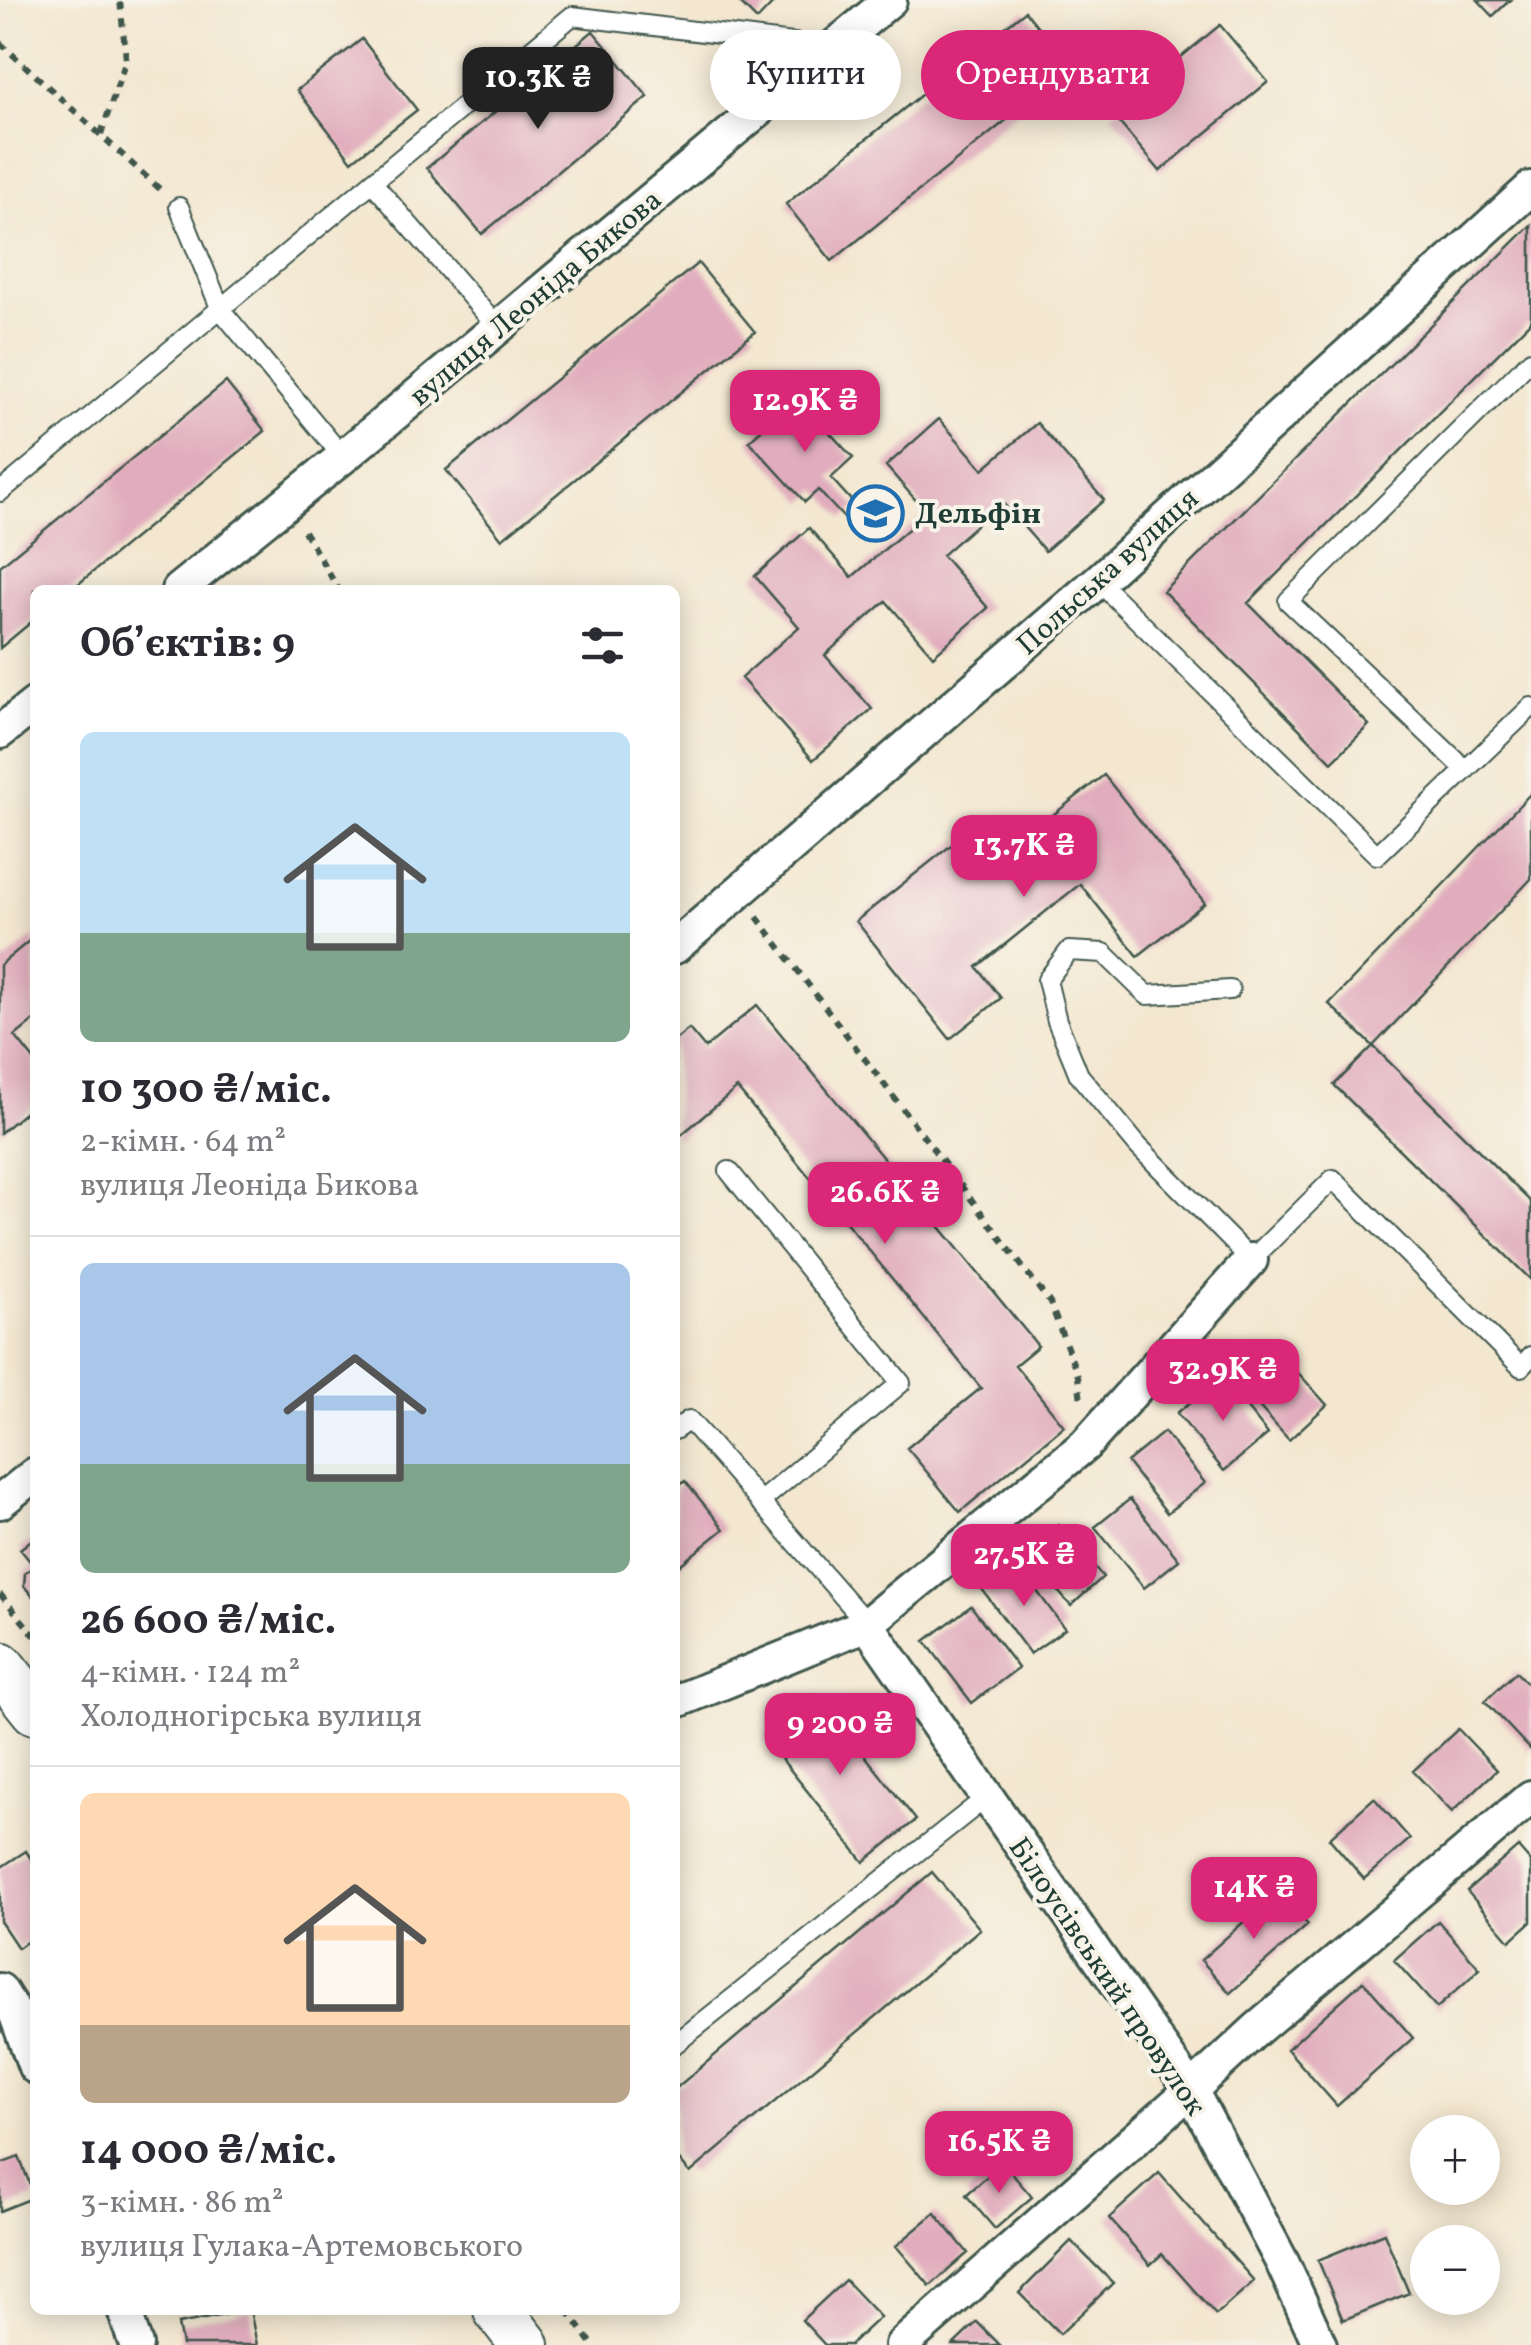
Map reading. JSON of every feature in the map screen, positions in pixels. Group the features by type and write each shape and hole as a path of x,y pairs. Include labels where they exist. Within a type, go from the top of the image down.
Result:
{"main road":[{"path":"0,1666 30,1704"},
{"path":"502,2315 525,2345"}],"street":[{"name":"вулиця Леоніда Бикова","path":"856,30 890,0"},
{"name":"вулиця Леоніда Бикова","path":"184,585 748,120"},
{"name":"Польська вулиця","path":"680,943 1098,581 1531,188"},
{"path":"0,732 30,708"},
{"path":"680,1700 866,1624 1085,1445 1251,1260"},
{"path":"0,1502 30,1478"},
{"name":"Білоусівський провулок","path":"866,1624 1191,2090 1282,2262 1320,2345"},
{"path":"902,2345 1256,2029 1531,1797"},
{"path":"13,2009 30,2053"},
{"path":"126,2315 136,2345"}],"lane":[{"path":"0,492 572,16 710,33"},
{"path":"374,183 498,328"},
{"path":"179,207 220,310 342,457"},
{"path":"1466,770 1288,602 1531,360"},
{"path":"1098,581 1378,855 1531,707"},
{"path":"1230,990 1147,995 1104,953 1070,952 1048,980 1056,1021 1080,1075 1138,1146 1251,1260 1333,1180 1521,1367 1531,1356"},
{"path":"729,1171 902,1383 760,1502"},
{"path":"680,1426 689,1420 866,1624"},
{"path":"680,2040 987,1797"}],"path":[{"path":"101,135 126,60 120,0"},
{"path":"0,43 179,207"},
{"path":"287,502 336,585"},
{"path":"738,892 1050,1303 1078,1376 1085,1445"},
{"path":"0,1594 30,1630"},
{"path":"570,2315 593,2345"}],"building":[{"path":"737,0 776,0 757,20"},
{"path":"1478,0 1510,0 1493,16"},
{"path":"1025,11 1040,30 1001,30"},
{"path":"1220,25 1268,82 1160,171 1117,120 1185,120 1185,54"},
{"path":"593,31 648,97 482,234 427,168"},
{"path":"362,39 417,110 352,161 297,90"},
{"path":"921,95 921,120 1007,120 832,261 786,204 890,120 901,120 901,111"},
{"path":"1531,225 1531,321 1248,603 1369,725 1332,762 1163,591"},
{"path":"698,263 755,332 502,539 446,470"},
{"path":"226,382 265,431 77,585 30,585 30,623 0,648 0,566"},
{"path":"797,397 853,458 831,478 857,507 844,518 818,490 805,502 749,441"},
{"path":"939,419 983,469 1037,423 1104,500 1045,551 1002,502 942,555 988,608 933,656 886,601 825,655 872,709 813,760 741,678 799,627 755,576 809,528 852,577 927,513 886,466"},
{"path":"1104,775 1205,903 1138,956 1080,884 977,967 1001,998 950,1039 856,921 959,839 971,855 1000,832 1012,847"},
{"path":"1531,793 1531,879 1373,1046 1329,1004"},
{"path":"30,940 30,1024 15,1036 30,1055 30,1108 0,1133 0,965"},
{"path":"757,1005 1038,1346 1015,1365 1064,1426 960,1512 907,1448 981,1388 737,1088 680,1136 680,1036 689,1029 705,1048"},
{"path":"1373,1046 1531,1202 1531,1280 1334,1085"},
{"path":"1285,1358 1327,1405 1289,1440 1247,1393"},
{"path":"1222,1377 1268,1434 1224,1471 1177,1413"},
{"path":"1164,1432 1205,1483 1167,1513 1127,1462"},
{"path":"685,1481 724,1529 680,1565 680,1485"},
{"path":"1130,1499 1179,1560 1144,1588 1095,1527"},
{"path":"1058,1525 1103,1577 1071,1606 1025,1553"},
{"path":"30,1541 30,1561 20,1549"},
{"path":"1017,1564 1065,1629 1030,1654 982,1589"},
{"path":"30,1569 30,1593 24,1586 25,1573"},
{"path":"971,1606 1018,1668 972,1703 925,1641"},
{"path":"1516,1672 1531,1688 1531,1750 1485,1701"},
{"path":"817,1695 916,1820 864,1862 764,1737"},
{"path":"1458,1729 1497,1770 1452,1812 1413,1771"},
{"path":"1374,1798 1410,1839 1364,1879 1329,1838"},
{"path":"1518,1847 1531,1862 1531,1922 1510,1941 1467,1891"},
{"path":"26,1851 30,1857 30,1940 18,1948 0,1921 0,1868"},
{"path":"932,1872 980,1929 690,2173 680,2161 680,2085"},
{"path":"1278,1891 1308,1925 1230,1993 1201,1960"},
{"path":"1438,1921 1480,1969 1437,2008 1394,1960"},
{"path":"1363,1981 1413,2038 1337,2106 1287,2049"},
{"path":"19,2157 30,2184 30,2199 0,2211 0,2164"},
{"path":"1003,2163 1032,2197 995,2229 966,2195"},
{"path":"1159,2173 1254,2281 1216,2315 1162,2254 1150,2265 1109,2218"},
{"path":"935,2213 968,2253 930,2286 896,2246"},
{"path":"1384,2233 1409,2293 1343,2320 1318,2260"},
{"path":"1071,2241 1113,2283 1060,2334 1019,2293"},
{"path":"845,2280 880,2317 850,2345 825,2345 802,2320"},
{"path":"224,2315 251,2315 257,2345 182,2345 178,2324"},
{"path":"977,2322 1000,2345 953,2345"}],"place":[{"name":"Дельфін","path":"876,513"}]}
